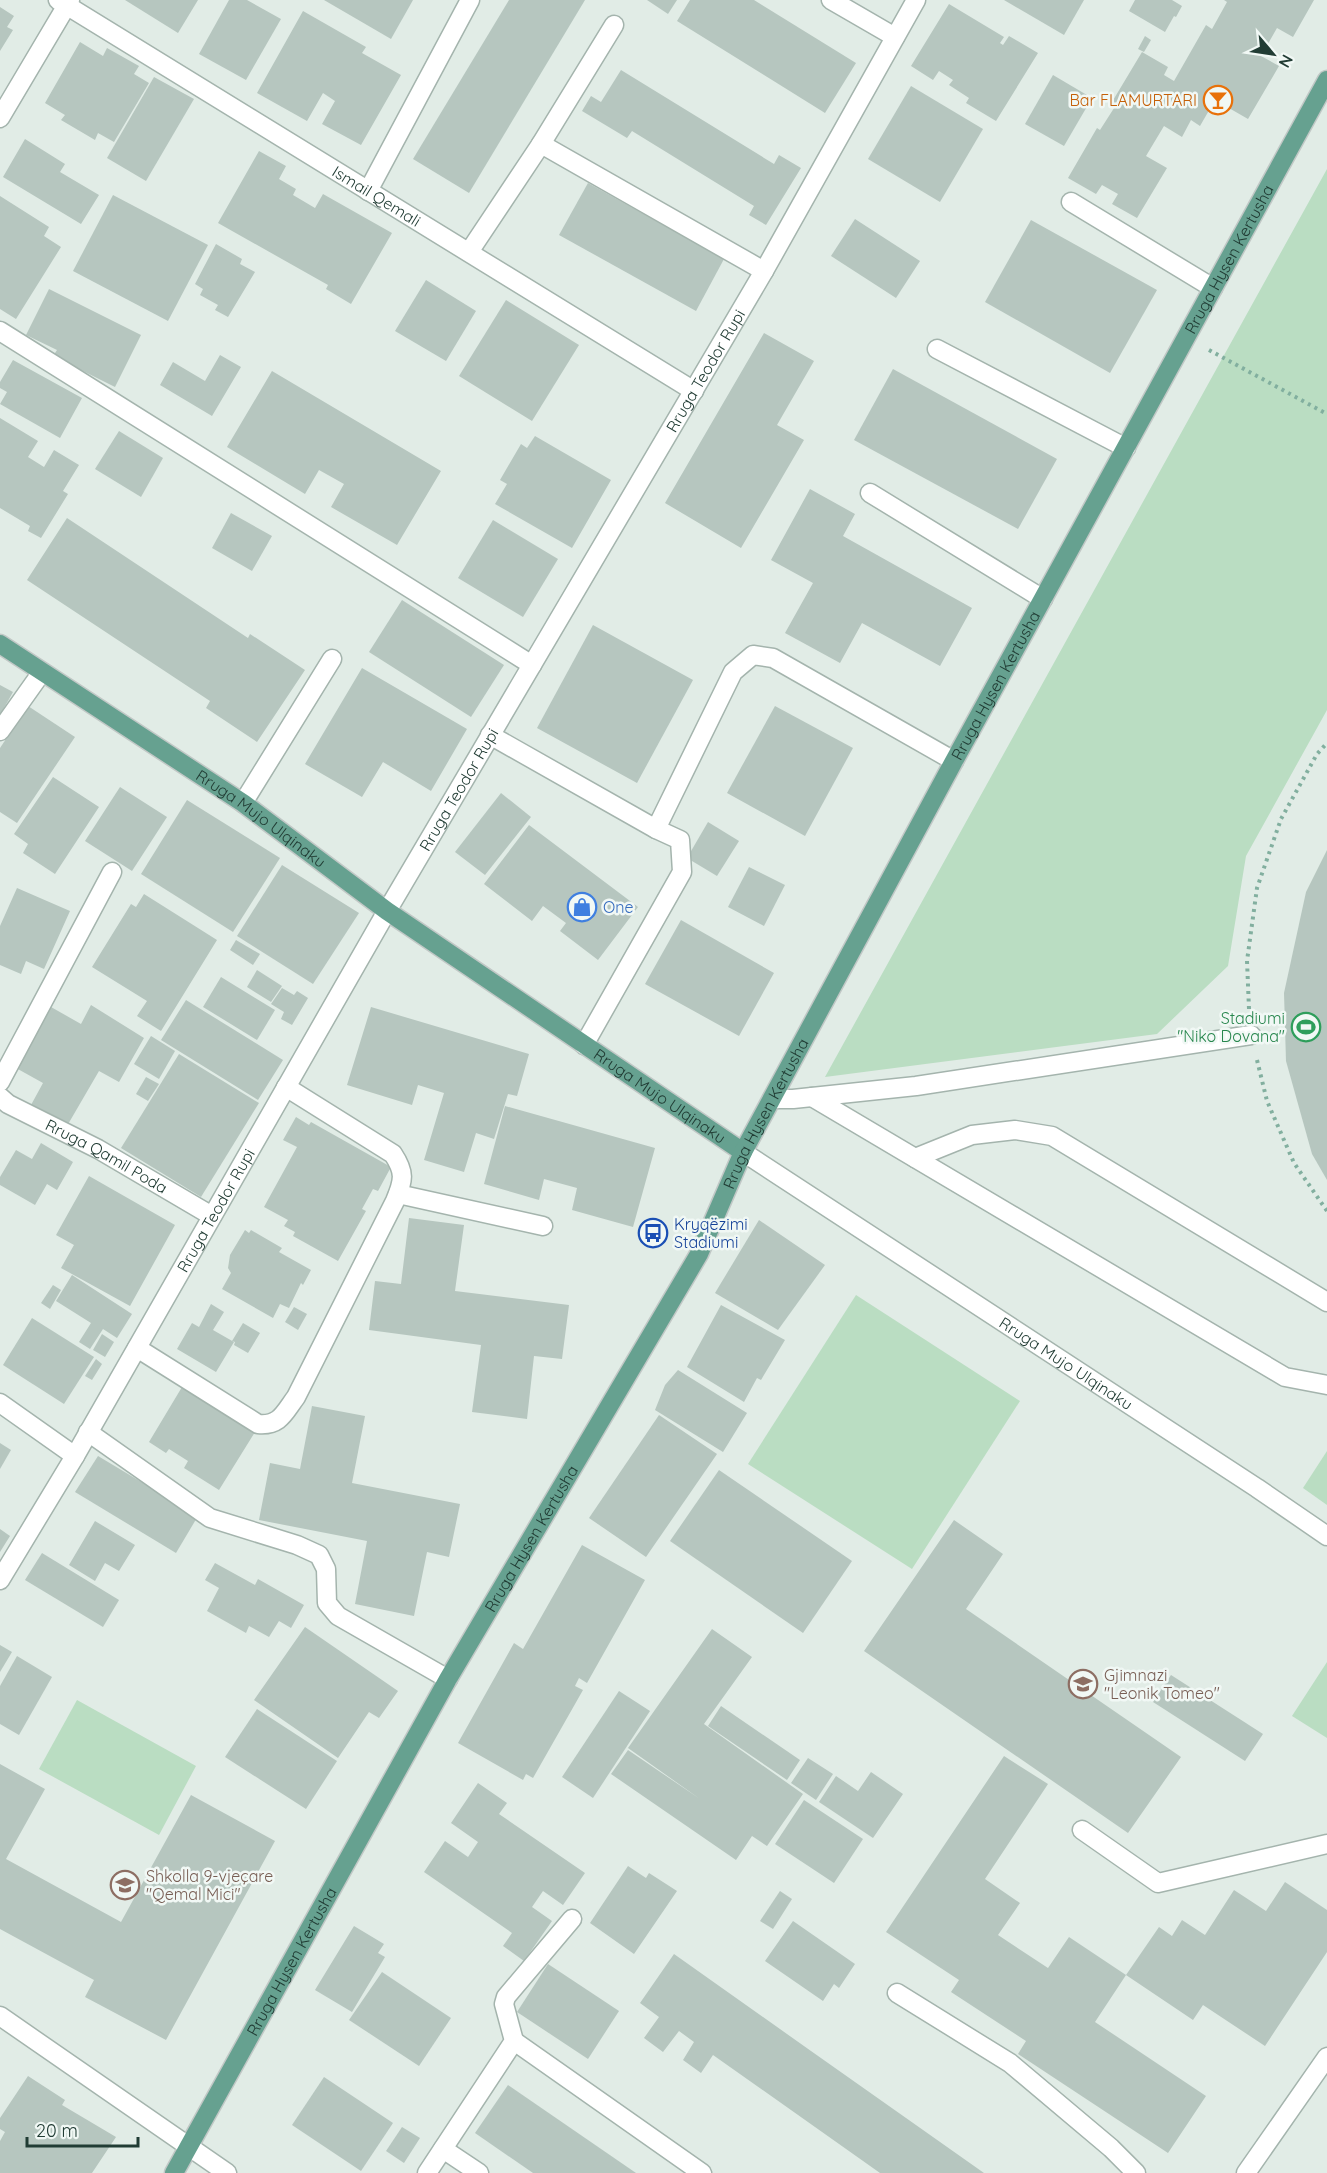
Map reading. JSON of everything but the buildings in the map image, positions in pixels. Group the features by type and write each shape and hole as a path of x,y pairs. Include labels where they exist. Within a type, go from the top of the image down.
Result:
{"main road":[{"name":"Rruga Hysen Kertusha","path":"174,2173 448,1679 699,1254 743,1152 1327,80"},
{"name":"Rruga Mujo Ulqinaku","path":"0,644 243,803 387,911 743,1152"}],"street":[{"path":"368,191 470,0"},
{"path":"831,0 895,37"},
{"name":"Rruga Teodor Rupi","path":"0,1580 75,1456 387,911 764,271 916,0"},
{"path":"0,118 65,2"},
{"name":"Ismail Qemali","path":"65,2 694,391"},
{"path":"469,252 541,144 614,25"},
{"path":"541,144 764,271"},
{"path":"1071,202 1213,288"},
{"path":"0,332 532,665"},
{"path":"937,349 1126,448"},
{"path":"870,493 1043,599"},
{"path":"656,829 733,672 753,655 773,658 954,761"},
{"path":"243,803 332,659"},
{"path":"0,731 42,672"},
{"path":"490,735 656,829 680,840 682,872 584,1045"},
{"path":"0,1082 112,872"},
{"path":"772,1099 916,1086 1251,1035"},
{"path":"137,1348 258,1424 269,1425 281,1418 296,1397 398,1194 402,1168 393,1154 286,1088"},
{"name":"Rruga Qamil Poda","path":"0,1096 8,1104 98,1149 212,1216"},
{"path":"812,1097 1285,1377 1327,1385"},
{"path":"915,1158 972,1136 1015,1130 1052,1136 1327,1302"},
{"name":"Rruga Mujo Ulqinaku","path":"743,1152 1327,1536"},
{"path":"398,1194 543,1226"},
{"path":"0,1403 75,1456"},
{"path":"88,1432 210,1518 297,1545 319,1555 326,1569 327,1603 338,1616 448,1679"},
{"path":"1082,1830 1158,1883 1327,1844"},
{"path":"572,1919 506,1997 504,2004 514,2041 702,2173"},
{"path":"897,1993 1010,2063 1111,2148 1136,2173"},
{"path":"0,2016 227,2173"},
{"path":"427,2173 514,2041"},
{"path":"1246,2173 1327,2057"},
{"path":"443,2149 479,2173"}],"path":[{"path":"1186,337 1327,414"},
{"path":"1327,742 1317,754 1281,819 1257,888 1247,961 1251,1035 1267,1101 1294,1163 1327,1211"}],"green space":[{"path":"1327,169 1327,710 1246,856 1228,966 1157,1034 825,1077"},
{"path":"856,1295 1020,1401 912,1569 748,1464"},
{"path":"1327,1451 1327,1505 1303,1488"},
{"path":"1327,1662 1327,1738 1292,1716"},
{"path":"77,1700 196,1766 159,1835 39,1769"}],"place":[{"name":"Bar FLAMURTARI","path":"1218,100"},
{"name":"One","path":"582,907"},
{"name":"Stadiumi \"Niko Dovana\"","path":"1306,1027"},
{"name":"Kryqëzimi Stadiumi","path":"653,1233"},
{"name":"Gjimnazi \"Leonik Tomeo\"","path":"1083,1684"},
{"name":"Shkolla 9-vjeçare \"Qemal Mici\"","path":"125,1885"}]}
